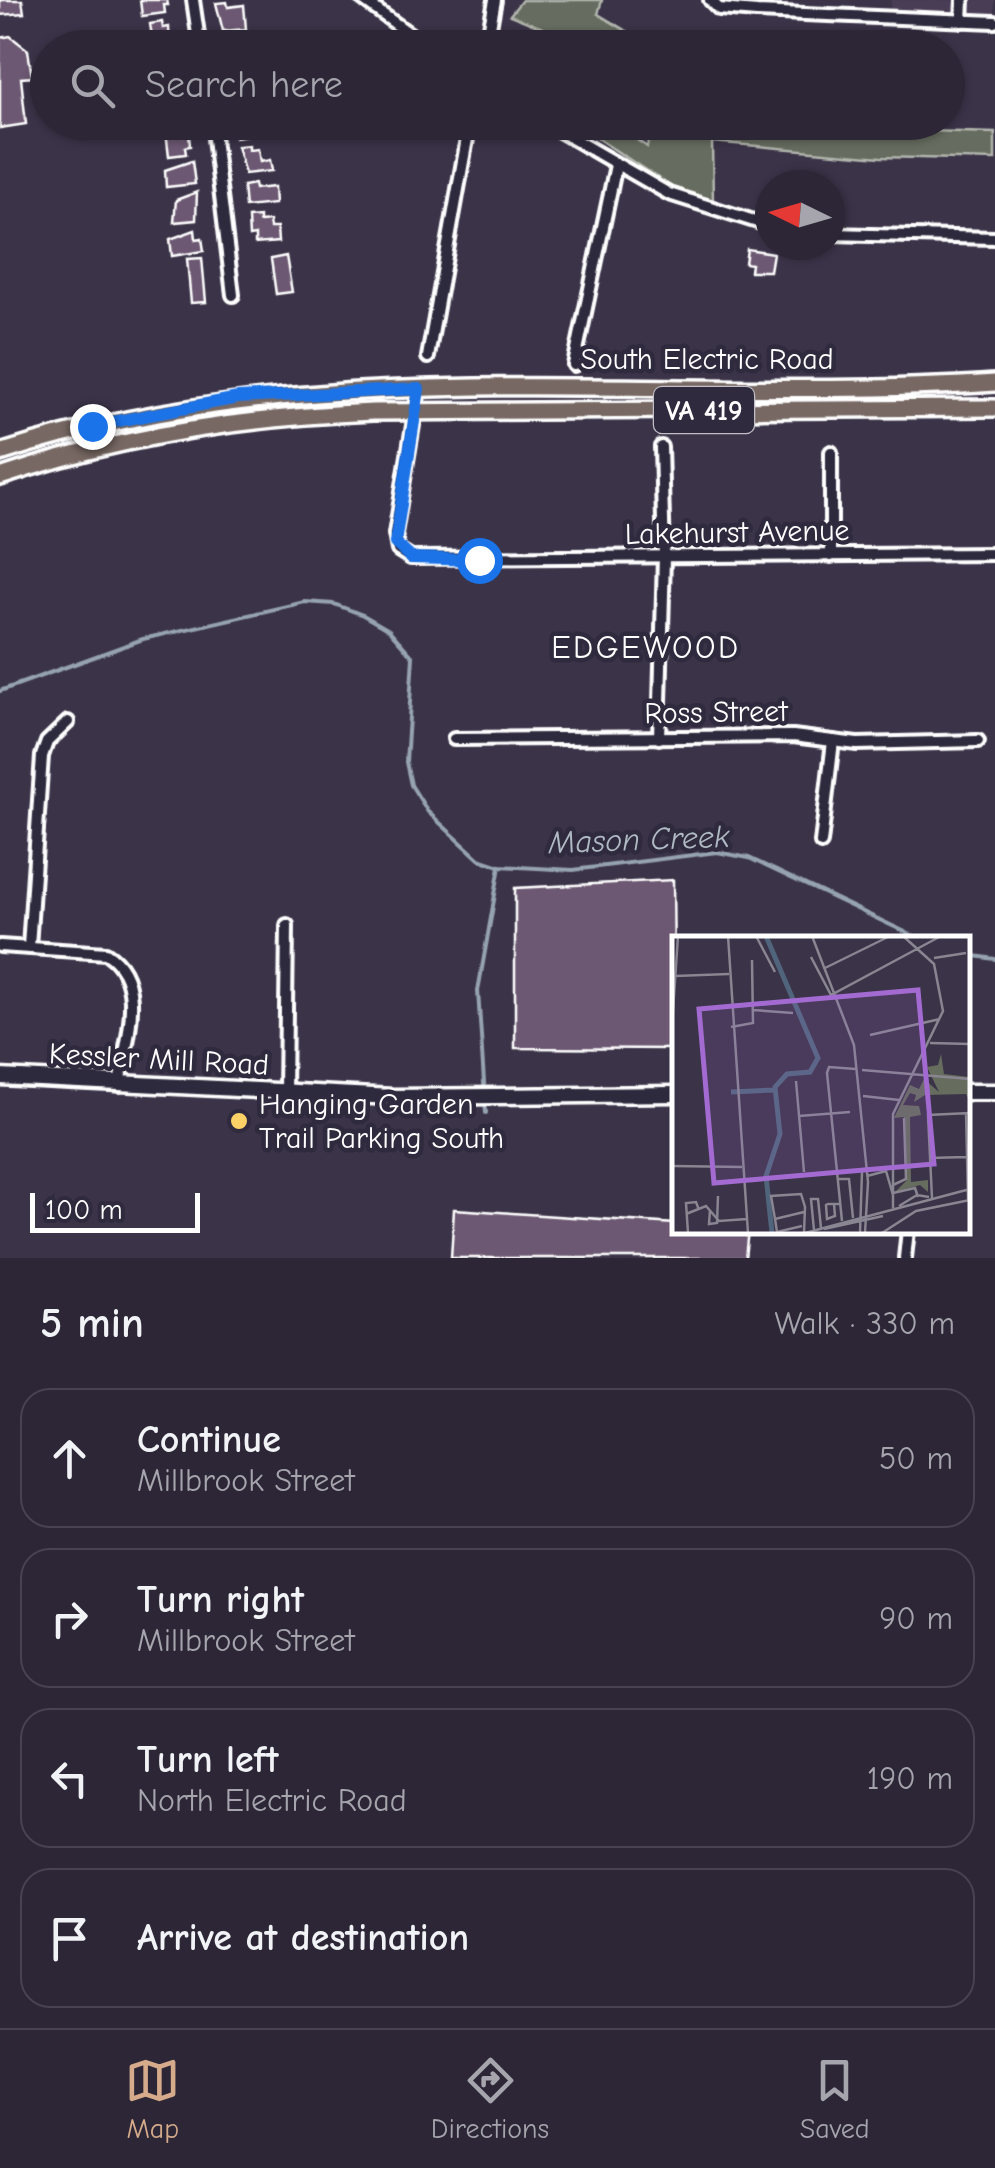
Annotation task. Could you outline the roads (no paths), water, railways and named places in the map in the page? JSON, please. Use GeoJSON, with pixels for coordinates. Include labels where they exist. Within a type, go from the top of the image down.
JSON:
{"type":"FeatureCollection","features":[{"type":"Feature","properties":{"kind":"main road","name":"South Electric Road"},"geometry":{"type":"LineString","coordinates":[[419,389],[995,384]]}},
{"type":"Feature","properties":{"kind":"main road","name":"VA 419"},"geometry":{"type":"LineString","coordinates":[[0,453],[106,422],[196,404],[279,394],[419,389]]}},
{"type":"Feature","properties":{"kind":"main road","name":"South Electric Road"},"geometry":{"type":"LineString","coordinates":[[413,412],[995,408]]}},
{"type":"Feature","properties":{"kind":"main road","name":"VA 419"},"geometry":{"type":"LineString","coordinates":[[0,478],[94,449],[218,424],[413,412]]}},
{"type":"Feature","properties":{"kind":"street"},"geometry":{"type":"LineString","coordinates":[[193,0],[197,30]]}},
{"type":"Feature","properties":{"kind":"street"},"geometry":{"type":"LineString","coordinates":[[362,0],[404,30]]}},
{"type":"Feature","properties":{"kind":"street"},"geometry":{"type":"LineString","coordinates":[[489,30],[495,0]]}},
{"type":"Feature","properties":{"kind":"street"},"geometry":{"type":"LineString","coordinates":[[710,0],[719,9],[995,22]]}},
{"type":"Feature","properties":{"kind":"street"},"geometry":{"type":"LineString","coordinates":[[962,20],[963,0]]}},
{"type":"Feature","properties":{"kind":"street"},"geometry":{"type":"LineString","coordinates":[[214,140],[233,295]]}},
{"type":"Feature","properties":{"kind":"street"},"geometry":{"type":"LineString","coordinates":[[428,358],[467,140]]}},
{"type":"Feature","properties":{"kind":"street"},"geometry":{"type":"LineString","coordinates":[[575,140],[693,205],[755,222]]}},
{"type":"Feature","properties":{"kind":"street"},"geometry":{"type":"LineString","coordinates":[[574,364],[616,164]]}},
{"type":"Feature","properties":{"kind":"street"},"geometry":{"type":"LineString","coordinates":[[845,234],[995,238]]}},
{"type":"Feature","properties":{"kind":"street"},"geometry":{"type":"LineString","coordinates":[[413,412],[419,389]]}},
{"type":"Feature","properties":{"kind":"street","name":"Lakehurst Avenue"},"geometry":{"type":"LineString","coordinates":[[413,412],[395,543],[411,558],[995,554]]}},
{"type":"Feature","properties":{"kind":"street"},"geometry":{"type":"LineString","coordinates":[[659,738],[664,557],[661,447]]}},
{"type":"Feature","properties":{"kind":"street"},"geometry":{"type":"LineString","coordinates":[[831,452],[831,556]]}},
{"type":"Feature","properties":{"kind":"street"},"geometry":{"type":"LineString","coordinates":[[30,947],[42,756],[47,742],[68,722]]}},
{"type":"Feature","properties":{"kind":"street","name":"Ross Street"},"geometry":{"type":"LineString","coordinates":[[454,739],[793,736],[833,741],[978,741]]}},
{"type":"Feature","properties":{"kind":"street"},"geometry":{"type":"LineString","coordinates":[[821,844],[833,741]]}},
{"type":"Feature","properties":{"kind":"street"},"geometry":{"type":"LineString","coordinates":[[285,1094],[287,925]]}},
{"type":"Feature","properties":{"kind":"street"},"geometry":{"type":"LineString","coordinates":[[0,946],[106,953],[126,973],[132,994],[120,1085]]}},
{"type":"Feature","properties":{"kind":"street","name":"Kessler Mill Road"},"geometry":{"type":"LineString","coordinates":[[0,1078],[285,1094],[672,1094]]}},
{"type":"Feature","properties":{"kind":"street"},"geometry":{"type":"LineString","coordinates":[[904,1258],[908,1233]]}},
{"type":"Feature","properties":{"kind":"waterway","name":"Mason Creek"},"geometry":{"type":"LineString","coordinates":[[0,691],[143,639],[305,602],[334,604],[389,630],[413,657],[406,762],[411,785],[428,812],[479,859],[500,866],[573,870],[717,852],[749,858],[914,936]]}},
{"type":"Feature","properties":{"kind":"waterway"},"geometry":{"type":"LineString","coordinates":[[486,1113],[478,991],[500,866]]}},
{"type":"Feature","properties":{"kind":"waterway","name":"Mason Creek"},"geometry":{"type":"LineString","coordinates":[[970,955],[995,959]]}},
{"type":"Feature","properties":{"kind":"place","name":"Hanging Garden Trail Parking South"},"geometry":{"type":"Point","coordinates":[239,1121]}},
{"type":"Feature","properties":{"kind":"district","name":"EDGEWOOD"},"geometry":{"type":"Point","coordinates":[646,647]}}]}
